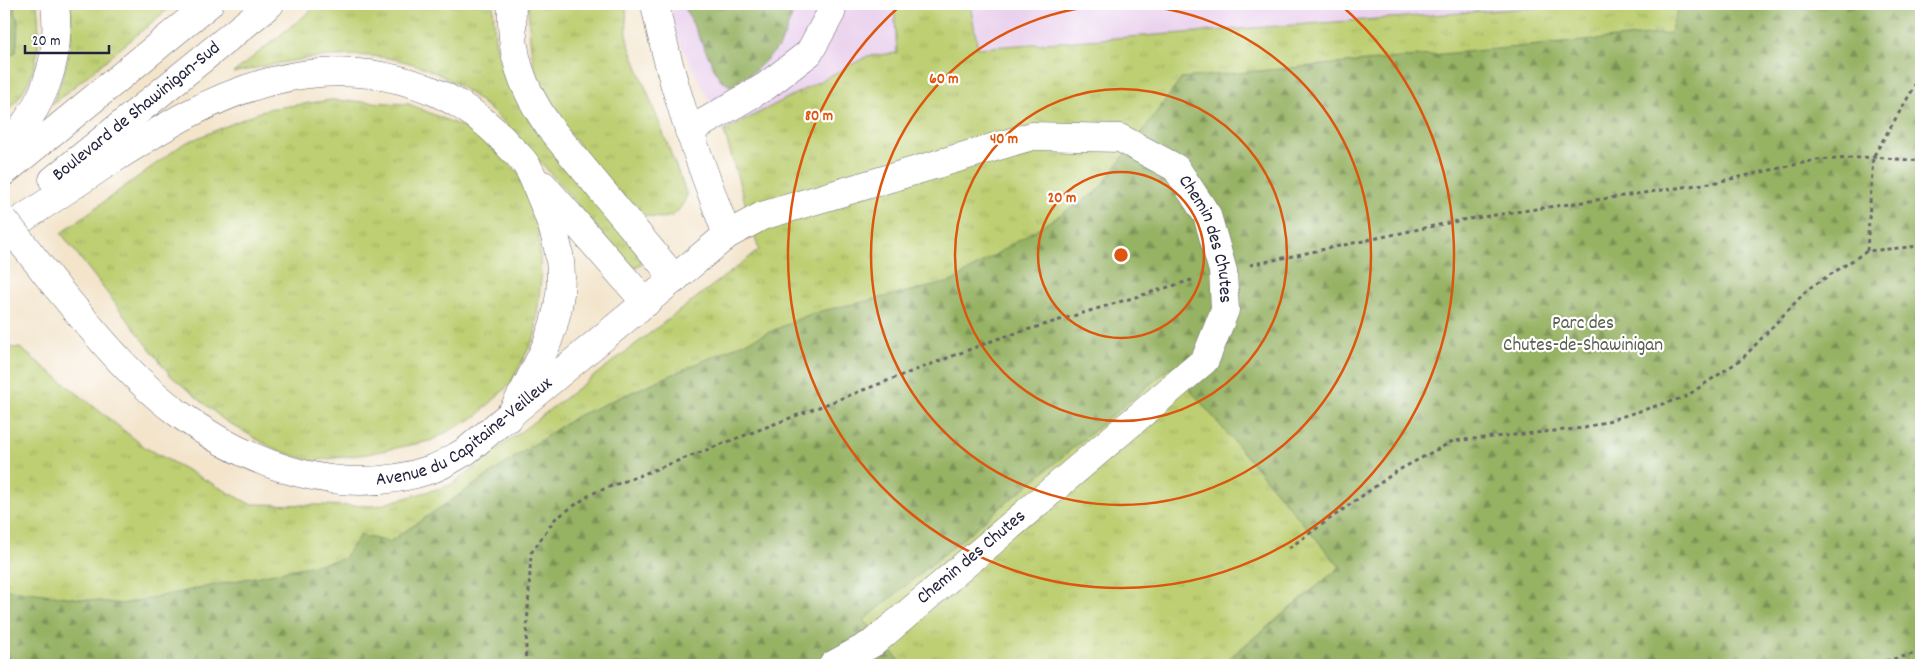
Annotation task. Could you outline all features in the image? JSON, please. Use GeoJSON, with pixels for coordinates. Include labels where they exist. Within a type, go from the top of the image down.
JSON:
{"type":"FeatureCollection","features":[{"type":"Feature","properties":{"kind":"main road"},"geometry":{"type":"LineString","coordinates":[[4,150],[25,127],[43,94],[54,59],[57,23],[55,4]]}},
{"type":"Feature","properties":{"kind":"main road","name":"Boulevard de Shawinigan-Sud"},"geometry":{"type":"LineString","coordinates":[[4,172],[209,4]]}},
{"type":"Feature","properties":{"kind":"main road","name":"Boulevard de Shawinigan-Sud"},"geometry":{"type":"LineString","coordinates":[[4,221],[270,4]]}},
{"type":"Feature","properties":{"kind":"main road"},"geometry":{"type":"LineString","coordinates":[[512,4],[512,39],[520,71],[532,102],[550,128],[675,279]]}},
{"type":"Feature","properties":{"kind":"main road"},"geometry":{"type":"LineString","coordinates":[[655,4],[662,44],[689,131],[728,235]]}},
{"type":"Feature","properties":{"kind":"main road"},"geometry":{"type":"LineString","coordinates":[[689,131],[766,86],[809,53],[831,13],[833,4]]}},
{"type":"Feature","properties":{"kind":"main road"},"geometry":{"type":"LineString","coordinates":[[4,231],[177,118],[220,98],[272,81],[319,73],[366,72],[406,81],[441,94],[476,114],[528,166],[646,303]]}},
{"type":"Feature","properties":{"kind":"main road","name":"Chemin des Chutes"},"geometry":{"type":"LineString","coordinates":[[728,235],[762,216],[1032,136],[1120,138],[1176,168],[1207,215],[1223,270],[1225,310],[1205,360],[873,643],[833,665]]}},
{"type":"Feature","properties":{"kind":"main road"},"geometry":{"type":"LineString","coordinates":[[509,418],[543,357],[553,331],[561,279],[560,252],[553,228],[528,166]]}},
{"type":"Feature","properties":{"kind":"main road","name":"Avenue du Capitaine-Veilleux"},"geometry":{"type":"LineString","coordinates":[[4,221],[55,285],[135,376],[179,414],[246,454],[308,477],[337,481],[399,477],[433,469],[466,451],[509,418],[728,235]]}},
{"type":"Feature","properties":{"kind":"path"},"geometry":{"type":"LineString","coordinates":[[1868,251],[1873,157],[1913,89],[1921,70]]}},
{"type":"Feature","properties":{"kind":"path"},"geometry":{"type":"LineString","coordinates":[[525,665],[531,553],[555,519],[591,494],[997,339],[1223,270],[1462,220],[1717,182],[1816,160],[1873,157],[1921,161]]}},
{"type":"Feature","properties":{"kind":"path"},"geometry":{"type":"LineString","coordinates":[[1289,548],[1397,471],[1453,441],[1585,428],[1685,398],[1742,359],[1808,289],[1868,251],[1921,246]]}},
{"type":"Feature","properties":{"kind":"path"},"geometry":{"type":"LineString","coordinates":[[1870,665],[1921,652]]}},
{"type":"Feature","properties":{"kind":"path"},"geometry":{"type":"LineString","coordinates":[[182,665],[194,665]]}},
{"type":"Feature","properties":{"kind":"shaded area"},"geometry":{"type":"Polygon","coordinates":[[[671,4],[894,4],[897,54],[868,56],[724,131],[675,33],[671,4]]]}},
{"type":"Feature","properties":{"kind":"shaded area"},"geometry":{"type":"Polygon","coordinates":[[[970,4],[1583,4],[978,48],[970,4]]]}},
{"type":"Feature","properties":{"kind":"green space"},"geometry":{"type":"Polygon","coordinates":[[[4,4],[13,4],[18,23],[16,52],[4,59],[4,4]]]}},
{"type":"Feature","properties":{"kind":"green space"},"geometry":{"type":"Polygon","coordinates":[[[13,4],[37,4],[39,37],[35,64],[30,77],[24,90],[4,116],[4,59],[16,52],[18,23],[13,4]]]}},
{"type":"Feature","properties":{"kind":"green space"},"geometry":{"type":"Polygon","coordinates":[[[70,4],[174,4],[52,105],[68,56],[71,32],[70,4]]]}},
{"type":"Feature","properties":{"kind":"green space"},"geometry":{"type":"Polygon","coordinates":[[[319,4],[493,4],[495,41],[506,79],[533,124],[641,255],[641,264],[634,268],[623,258],[532,152],[493,112],[450,80],[425,68],[399,60],[352,55],[318,57],[233,73],[319,4]]]}},
{"type":"Feature","properties":{"kind":"green space"},"geometry":{"type":"Polygon","coordinates":[[[528,4],[626,4],[627,40],[687,195],[683,204],[674,214],[662,218],[639,214],[557,117],[536,74],[530,44],[528,4]]]}},
{"type":"Feature","properties":{"kind":"green space"},"geometry":{"type":"Polygon","coordinates":[[[683,4],[796,4],[796,6],[780,46],[755,71],[731,86],[720,80],[683,4]]]}},
{"type":"Feature","properties":{"kind":"green space","name":"Parc des Chutes-de-Shawinigan"},"geometry":{"type":"Polygon","coordinates":[[[894,4],[970,4],[978,48],[1583,4],[1767,4],[1921,665],[4,665],[4,347],[20,348],[146,448],[250,504],[377,506],[451,485],[759,250],[724,131],[868,56],[897,53],[894,4]]]}},
{"type":"Feature","properties":{"kind":"green space","name":"Parc des Chutes-de-Shawinigan"},"geometry":{"type":"Polygon","coordinates":[[[1679,4],[1921,4],[1921,665],[1221,665],[1340,567],[1171,367],[864,620],[904,665],[4,665],[4,589],[122,604],[343,559],[360,535],[389,542],[575,417],[813,313],[951,282],[1097,192],[1182,78],[1670,33],[1679,4]]]}},
{"type":"Feature","properties":{"kind":"green space"},"geometry":{"type":"Polygon","coordinates":[[[331,100],[409,104],[472,131],[518,172],[538,226],[541,278],[535,336],[511,383],[477,416],[430,441],[367,454],[311,461],[274,449],[224,420],[171,376],[61,233],[183,144],[267,109],[331,100]]]}}]}
